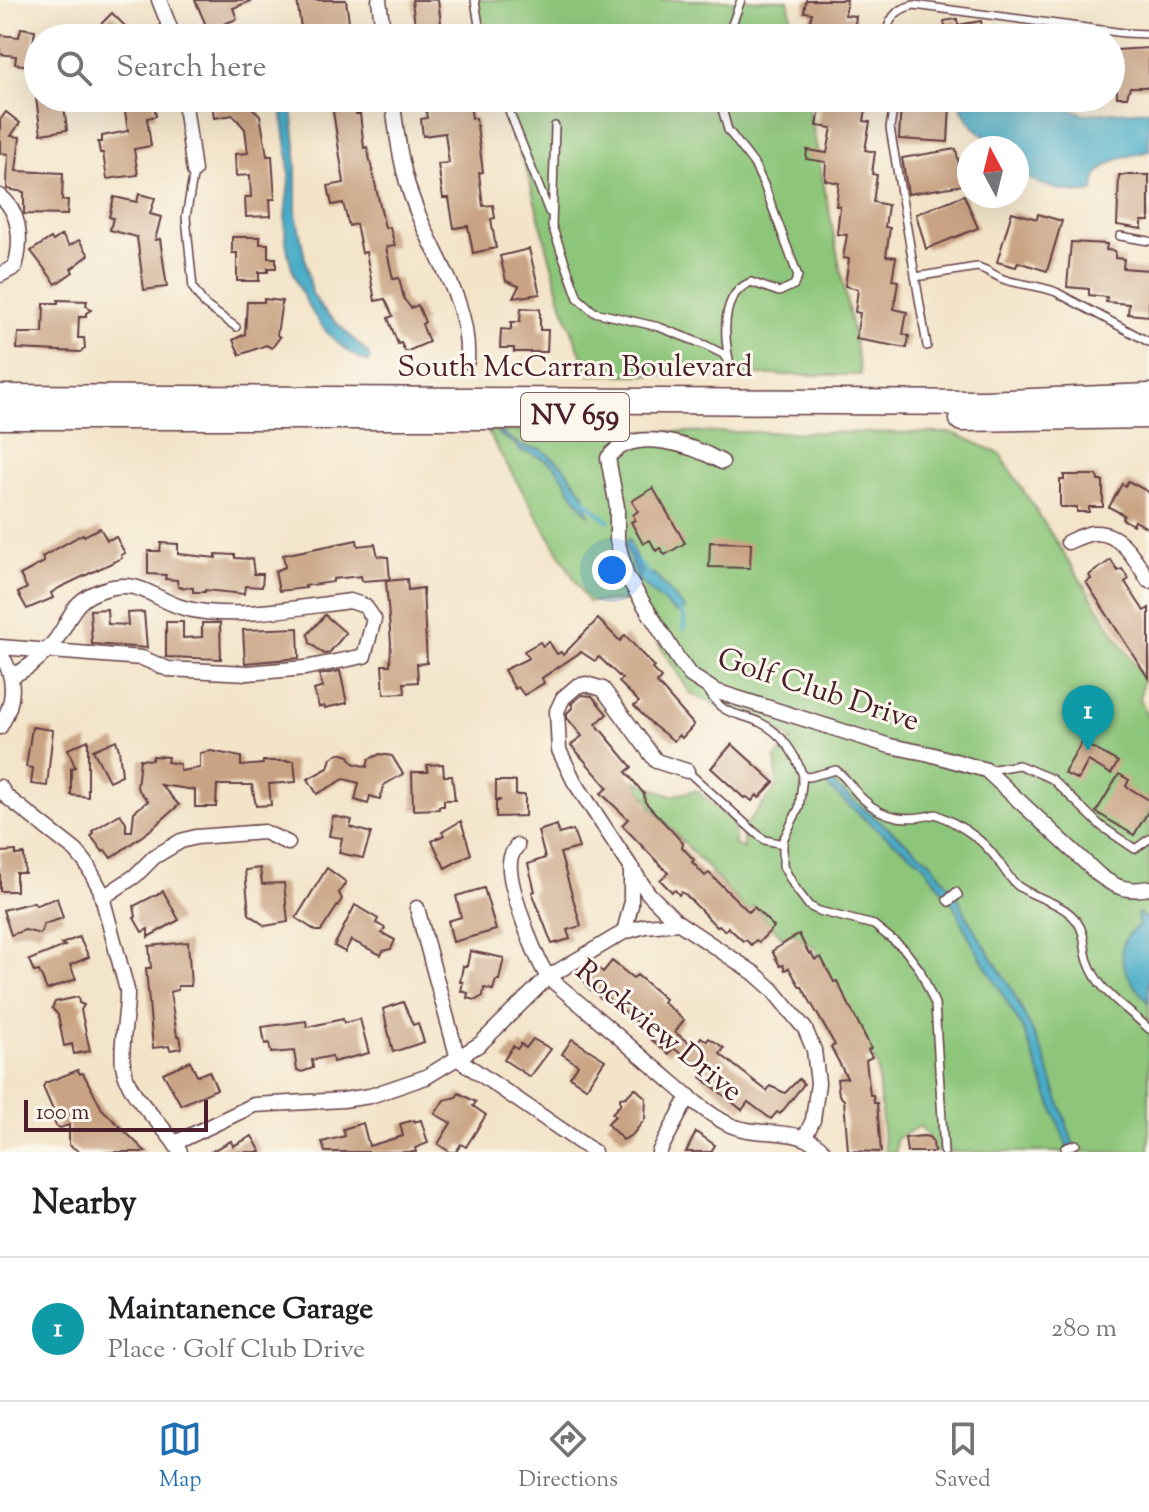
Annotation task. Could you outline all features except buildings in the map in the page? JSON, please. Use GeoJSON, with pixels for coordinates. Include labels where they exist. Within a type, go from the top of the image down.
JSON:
{"type":"FeatureCollection","features":[{"type":"Feature","properties":{"kind":"main road","name":"South McCarran Boulevard"},"geometry":{"type":"LineString","coordinates":[[0,397],[984,403],[1149,396]]}},
{"type":"Feature","properties":{"kind":"main road","name":"South McCarran Boulevard"},"geometry":{"type":"LineString","coordinates":[[0,417],[984,419],[1149,416]]}},
{"type":"Feature","properties":{"kind":"street"},"geometry":{"type":"LineString","coordinates":[[159,0],[168,24]]}},
{"type":"Feature","properties":{"kind":"street"},"geometry":{"type":"LineString","coordinates":[[379,0],[382,24]]}},
{"type":"Feature","properties":{"kind":"street"},"geometry":{"type":"LineString","coordinates":[[186,112],[194,171]]}},
{"type":"Feature","properties":{"kind":"street"},"geometry":{"type":"LineString","coordinates":[[394,112],[406,183],[460,301],[466,322],[467,361]]}},
{"type":"Feature","properties":{"kind":"street"},"geometry":{"type":"LineString","coordinates":[[0,196],[10,204],[19,233],[15,267],[0,275]]}},
{"type":"Feature","properties":{"kind":"street","name":"Golf Club Drive"},"geometry":{"type":"LineString","coordinates":[[722,462],[703,451],[678,443],[637,440],[615,449],[608,458],[617,507],[617,540],[627,577],[690,675],[715,691],[878,742],[986,770],[1099,875],[1117,888],[1149,888]]}},
{"type":"Feature","properties":{"kind":"street"},"geometry":{"type":"LineString","coordinates":[[1068,542],[1094,533],[1124,543],[1149,581]]}},
{"type":"Feature","properties":{"kind":"street"},"geometry":{"type":"LineString","coordinates":[[0,727],[12,700],[11,676],[0,650],[45,651],[142,658],[168,669],[248,673],[288,671],[364,656],[374,619],[365,606],[350,601],[254,612],[196,610],[172,604],[149,590],[118,586],[94,593],[83,600],[67,616],[62,629],[45,651],[30,666],[11,676]]}},
{"type":"Feature","properties":{"kind":"street"},"geometry":{"type":"LineString","coordinates":[[687,771],[656,761],[603,689],[586,684],[569,691],[563,698],[557,711],[559,750],[574,781],[648,893],[679,923],[754,973],[772,989],[805,1029],[814,1050],[818,1083],[813,1120],[805,1137],[824,1152]]}},
{"type":"Feature","properties":{"kind":"street"},"geometry":{"type":"LineString","coordinates":[[0,787],[7,797],[76,851],[95,877],[127,990],[123,1053],[126,1078],[132,1091],[178,1148],[254,1105],[370,1096],[426,1077],[458,1059],[500,1026],[548,977],[624,932],[645,926],[679,923]]}},
{"type":"Feature","properties":{"kind":"street"},"geometry":{"type":"LineString","coordinates":[[102,898],[135,876],[154,857],[181,841],[264,832],[288,843]]}},
{"type":"Feature","properties":{"kind":"street"},"geometry":{"type":"LineString","coordinates":[[517,846],[511,854],[511,881],[540,964],[548,977]]}},
{"type":"Feature","properties":{"kind":"street"},"geometry":{"type":"LineString","coordinates":[[624,932],[631,905],[631,868]]}},
{"type":"Feature","properties":{"kind":"street"},"geometry":{"type":"LineString","coordinates":[[417,908],[458,1059],[594,1152]]}},
{"type":"Feature","properties":{"kind":"street","name":"Rockview Drive"},"geometry":{"type":"LineString","coordinates":[[548,977],[689,1096],[727,1123],[743,1130],[805,1137]]}},
{"type":"Feature","properties":{"kind":"street"},"geometry":{"type":"LineString","coordinates":[[659,1152],[689,1096]]}},
{"type":"Feature","properties":{"kind":"lane"},"geometry":{"type":"LineString","coordinates":[[475,0],[479,24]]}},
{"type":"Feature","properties":{"kind":"lane"},"geometry":{"type":"LineString","coordinates":[[732,24],[741,0]]}},
{"type":"Feature","properties":{"kind":"lane"},"geometry":{"type":"LineString","coordinates":[[890,24],[897,12],[914,5],[1056,24]]}},
{"type":"Feature","properties":{"kind":"lane"},"geometry":{"type":"LineString","coordinates":[[1125,33],[1149,34]]}},
{"type":"Feature","properties":{"kind":"lane"},"geometry":{"type":"LineString","coordinates":[[510,112],[547,204],[573,286],[586,307],[605,316],[676,333],[723,354],[731,366],[725,336],[733,297],[751,282],[779,292],[794,285],[798,276],[764,185],[754,164],[728,130],[723,112]]}},
{"type":"Feature","properties":{"kind":"lane"},"geometry":{"type":"LineString","coordinates":[[893,112],[890,128],[927,346]]}},
{"type":"Feature","properties":{"kind":"lane"},"geometry":{"type":"LineString","coordinates":[[552,226],[555,126]]}},
{"type":"Feature","properties":{"kind":"lane"},"geometry":{"type":"LineString","coordinates":[[194,171],[186,217],[193,288],[205,305],[236,327]]}},
{"type":"Feature","properties":{"kind":"lane"},"geometry":{"type":"LineString","coordinates":[[1120,236],[1149,241]]}},
{"type":"Feature","properties":{"kind":"lane"},"geometry":{"type":"LineString","coordinates":[[915,277],[977,267],[985,269],[1003,279],[1056,292],[1149,342]]}},
{"type":"Feature","properties":{"kind":"lane"},"geometry":{"type":"LineString","coordinates":[[705,686],[725,711],[763,723],[791,749],[804,784],[799,808],[783,844],[783,866],[794,886],[809,906],[819,911],[874,925],[913,960],[929,987],[935,1004],[939,1039],[944,1152]]}},
{"type":"Feature","properties":{"kind":"lane"},"geometry":{"type":"LineString","coordinates":[[986,770],[1019,765],[1035,771],[1052,779],[1120,840],[1135,849],[1149,839]]}},
{"type":"Feature","properties":{"kind":"lane"},"geometry":{"type":"LineString","coordinates":[[687,771],[757,834],[765,840],[783,844]]}},
{"type":"Feature","properties":{"kind":"lane"},"geometry":{"type":"LineString","coordinates":[[803,776],[840,772],[862,798],[886,814],[908,820],[936,814],[974,835],[1018,885],[1061,907],[1076,920],[1086,941],[1087,958],[1100,984],[1116,1003],[1149,1029]]}},
{"type":"Feature","properties":{"kind":"lane"},"geometry":{"type":"LineString","coordinates":[[1065,1148],[1076,1144]]}},
{"type":"Feature","properties":{"kind":"green space"},"geometry":{"type":"Polygon","coordinates":[[[472,0],[788,0],[792,24],[475,24],[472,0]]]}},
{"type":"Feature","properties":{"kind":"green space"},"geometry":{"type":"Polygon","coordinates":[[[504,112],[810,112],[861,375],[589,375],[563,307],[527,172],[504,112]]]}},
{"type":"Feature","properties":{"kind":"green space"},"geometry":{"type":"Polygon","coordinates":[[[487,431],[954,433],[1000,454],[1143,678],[1140,698],[1149,721],[1149,1152],[933,1152],[931,1141],[920,1126],[896,1139],[896,1152],[885,1152],[877,1066],[825,975],[815,948],[793,933],[783,938],[754,906],[747,911],[652,808],[636,781],[671,796],[696,790],[734,824],[735,845],[744,849],[742,829],[777,787],[776,757],[792,740],[769,725],[691,694],[631,601],[588,602],[487,431]]]}},
{"type":"Feature","properties":{"kind":"water"},"geometry":{"type":"Polygon","coordinates":[[[1149,110],[1149,151],[1109,164],[1098,175],[1093,192],[1054,188],[1029,178],[1029,136],[984,136],[964,112],[1085,114],[1149,110]]]}},
{"type":"Feature","properties":{"kind":"water"},"geometry":{"type":"Polygon","coordinates":[[[281,112],[292,112],[296,214],[312,293],[321,308],[367,352],[368,362],[334,339],[307,304],[298,284],[286,241],[289,184],[281,112]]]}},
{"type":"Feature","properties":{"kind":"water"},"geometry":{"type":"Polygon","coordinates":[[[498,430],[523,447],[541,449],[562,465],[584,494],[589,515],[556,468],[536,455],[520,451],[498,434],[498,430]]]}},
{"type":"Feature","properties":{"kind":"water"},"geometry":{"type":"Polygon","coordinates":[[[629,539],[641,572],[654,574],[685,609],[676,613],[640,582],[625,544],[629,539]]]}},
{"type":"Feature","properties":{"kind":"water"},"geometry":{"type":"Polygon","coordinates":[[[830,775],[834,785],[931,862],[959,899],[1010,986],[1043,1053],[1076,1152],[1069,1152],[1024,1031],[953,904],[921,862],[875,828],[821,781],[830,775]]]}},
{"type":"Feature","properties":{"kind":"water"},"geometry":{"type":"Polygon","coordinates":[[[1140,913],[1143,918],[1149,917],[1149,1003],[1127,974],[1122,954],[1129,934],[1139,925],[1137,914],[1140,913]]]}},
{"type":"Feature","properties":{"kind":"waterway"},"geometry":{"type":"LineString","coordinates":[[583,499],[608,521]]}},
{"type":"Feature","properties":{"kind":"waterway"},"geometry":{"type":"LineString","coordinates":[[637,561],[650,575]]}},
{"type":"Feature","properties":{"kind":"waterway"},"geometry":{"type":"LineString","coordinates":[[679,609],[684,618],[684,629]]}},
{"type":"Feature","properties":{"kind":"place","name":"Maintanence Garage"},"geometry":{"type":"Point","coordinates":[1088,751]}}]}
